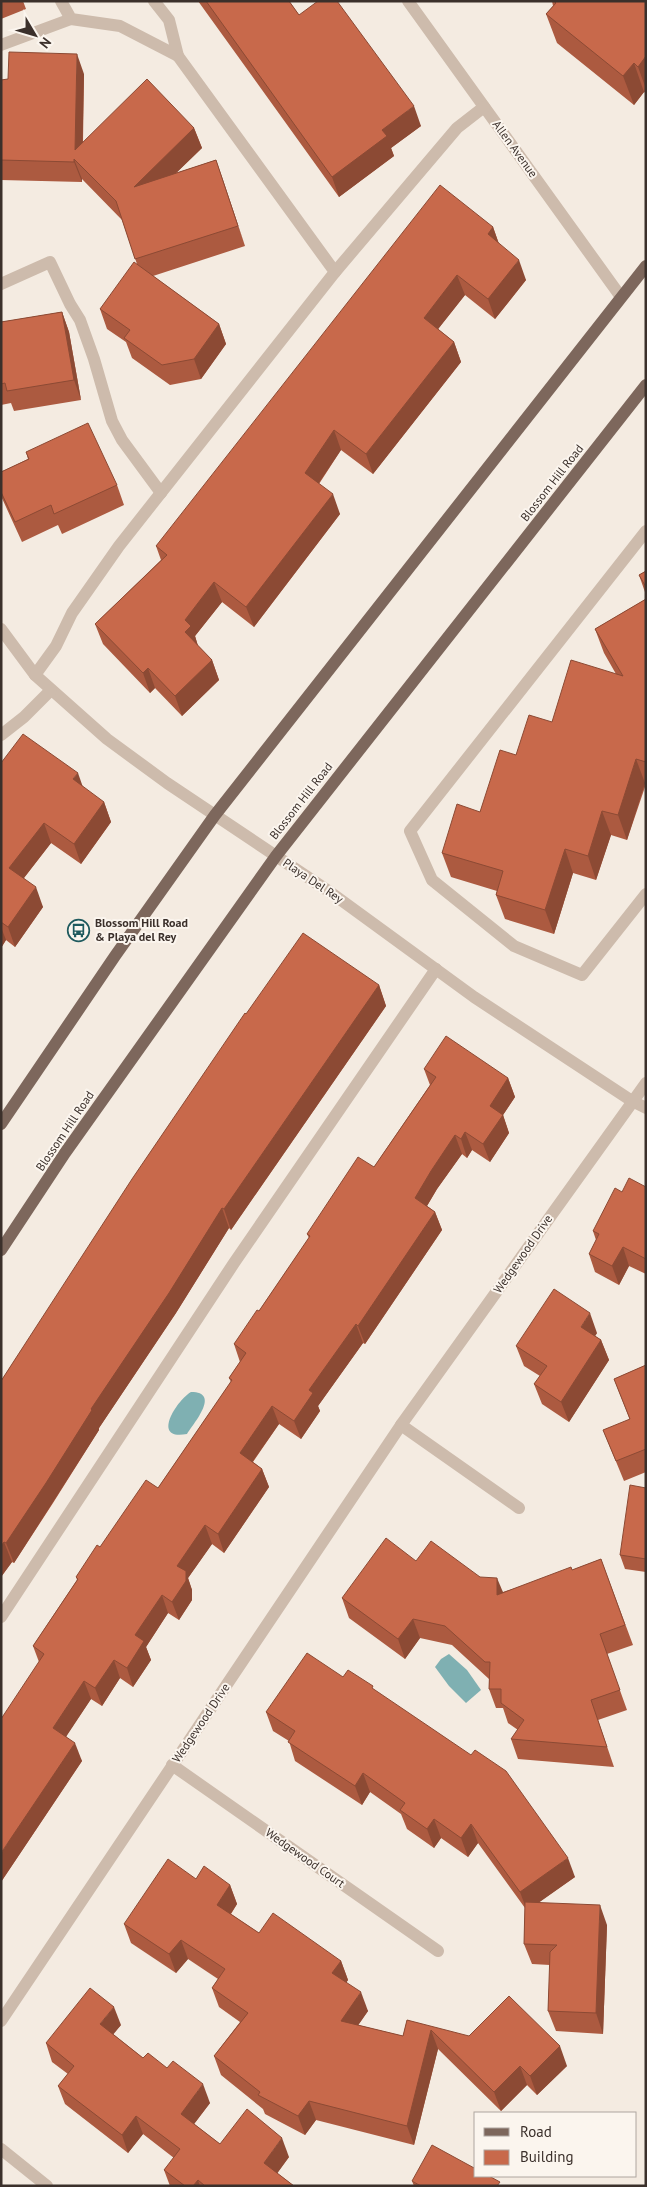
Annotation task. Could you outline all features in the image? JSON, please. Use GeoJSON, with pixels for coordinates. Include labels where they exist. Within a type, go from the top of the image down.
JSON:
{"type":"FeatureCollection","features":[{"type":"Feature","properties":{"kind":"main road"},"geometry":{"type":"LineString","coordinates":[[1,1124],[115,956],[215,815],[646,266]]}},
{"type":"Feature","properties":{"kind":"main road","name":"Blossom Hill Road"},"geometry":{"type":"LineString","coordinates":[[1,1250],[65,1153],[276,856],[646,385]]}},
{"type":"Feature","properties":{"kind":"street"},"geometry":{"type":"LineString","coordinates":[[61,1],[71,19]]}},
{"type":"Feature","properties":{"kind":"street"},"geometry":{"type":"LineString","coordinates":[[154,1],[169,20],[178,56],[335,272]]}},
{"type":"Feature","properties":{"kind":"street","name":"Allen Avenue"},"geometry":{"type":"LineString","coordinates":[[408,1],[622,297]]}},
{"type":"Feature","properties":{"kind":"street"},"geometry":{"type":"LineString","coordinates":[[1,45],[71,19],[120,26],[178,56]]}},
{"type":"Feature","properties":{"kind":"street"},"geometry":{"type":"LineString","coordinates":[[35,675],[56,646],[72,613],[119,546],[335,272],[457,128],[484,107]]}},
{"type":"Feature","properties":{"kind":"street"},"geometry":{"type":"LineString","coordinates":[[1,284],[50,262],[70,304],[80,320],[94,359],[112,421],[122,440],[161,493]]}},
{"type":"Feature","properties":{"kind":"street"},"geometry":{"type":"LineString","coordinates":[[646,531],[410,831],[432,880],[514,946],[582,975],[646,894]]}},
{"type":"Feature","properties":{"kind":"street","name":"Playa Del Rey"},"geometry":{"type":"LineString","coordinates":[[1,629],[35,675],[107,739],[215,815],[330,892],[474,998],[632,1101],[646,1108]]}},
{"type":"Feature","properties":{"kind":"street"},"geometry":{"type":"LineString","coordinates":[[1,735],[24,718],[51,690]]}},
{"type":"Feature","properties":{"kind":"street"},"geometry":{"type":"LineString","coordinates":[[1,1617],[234,1263],[436,969]]}},
{"type":"Feature","properties":{"kind":"street","name":"Wedgewood Drive"},"geometry":{"type":"LineString","coordinates":[[1,2021],[401,1425],[646,1083]]}},
{"type":"Feature","properties":{"kind":"street"},"geometry":{"type":"LineString","coordinates":[[401,1425],[519,1508]]}},
{"type":"Feature","properties":{"kind":"street","name":"Wedgewood Court"},"geometry":{"type":"LineString","coordinates":[[172,1765],[438,1952]]}},
{"type":"Feature","properties":{"kind":"street"},"geometry":{"type":"LineString","coordinates":[[1,2149],[47,2186]]}},
{"type":"Feature","properties":{"kind":"water"},"geometry":{"type":"Polygon","coordinates":[[[191,1392],[200,1393],[204,1397],[203,1409],[187,1434],[176,1435],[170,1432],[168,1426],[170,1419],[179,1403],[191,1392]]]}},
{"type":"Feature","properties":{"kind":"water"},"geometry":{"type":"Polygon","coordinates":[[[449,1654],[467,1670],[481,1690],[466,1703],[449,1686],[435,1667],[441,1659],[449,1654]]]}},
{"type":"Feature","properties":{"kind":"building"},"geometry":{"type":"Polygon","coordinates":[[[206,1],[289,1],[299,15],[318,1],[337,1],[414,106],[382,130],[387,136],[332,177],[206,1]]]}},
{"type":"Feature","properties":{"kind":"building"},"geometry":{"type":"Polygon","coordinates":[[[554,1],[646,1],[646,56],[638,67],[634,63],[623,76],[546,14],[556,3],[554,1]]]}},
{"type":"Feature","properties":{"kind":"building"},"geometry":{"type":"Polygon","coordinates":[[[9,52],[77,54],[75,150],[147,79],[194,128],[134,187],[216,160],[238,226],[135,259],[116,201],[74,159],[74,162],[1,160],[1,80],[8,79],[9,52]]]}},
{"type":"Feature","properties":{"kind":"building"},"geometry":{"type":"Polygon","coordinates":[[[440,185],[493,227],[488,234],[519,260],[488,299],[457,275],[424,318],[454,342],[366,454],[334,430],[305,473],[333,494],[246,607],[214,582],[185,620],[191,626],[185,632],[212,660],[175,696],[148,668],[143,673],[95,624],[167,555],[156,546],[440,185]]]}},
{"type":"Feature","properties":{"kind":"building"},"geometry":{"type":"Polygon","coordinates":[[[134,262],[219,324],[194,359],[162,365],[124,338],[130,330],[100,309],[134,262]]]}},
{"type":"Feature","properties":{"kind":"building"},"geometry":{"type":"Polygon","coordinates":[[[62,312],[74,380],[7,391],[5,383],[1,384],[1,322],[62,312]]]}},
{"type":"Feature","properties":{"kind":"building"},"geometry":{"type":"Polygon","coordinates":[[[88,423],[117,485],[54,514],[51,505],[15,522],[1,492],[1,472],[29,459],[26,452],[88,423]]]}},
{"type":"Feature","properties":{"kind":"building"},"geometry":{"type":"Polygon","coordinates":[[[646,571],[646,587],[639,575],[646,571]]]}},
{"type":"Feature","properties":{"kind":"building"},"geometry":{"type":"Polygon","coordinates":[[[646,599],[646,762],[636,759],[618,815],[602,811],[588,856],[565,849],[545,910],[496,895],[503,871],[442,853],[457,804],[480,812],[500,750],[516,755],[529,715],[552,722],[571,660],[623,676],[595,629],[646,599]]]}},
{"type":"Feature","properties":{"kind":"building"},"geometry":{"type":"Polygon","coordinates":[[[23,734],[78,773],[73,779],[104,802],[74,844],[44,823],[9,868],[36,887],[8,927],[1,922],[1,763],[23,734]]]}},
{"type":"Feature","properties":{"kind":"building"},"geometry":{"type":"Polygon","coordinates":[[[303,933],[379,985],[224,1209],[222,1208],[169,1293],[91,1409],[46,1483],[6,1543],[4,1542],[1,1546],[1,1381],[132,1179],[245,1013],[303,933]]]}},
{"type":"Feature","properties":{"kind":"building"},"geometry":{"type":"Polygon","coordinates":[[[446,1036],[508,1078],[490,1106],[503,1115],[483,1144],[465,1132],[461,1139],[455,1135],[415,1198],[435,1212],[358,1326],[356,1324],[309,1390],[313,1393],[294,1421],[272,1406],[240,1453],[262,1469],[218,1534],[205,1525],[177,1566],[186,1571],[186,1581],[172,1602],[162,1595],[135,1635],[144,1641],[127,1668],[114,1660],[95,1688],[84,1681],[53,1728],[75,1743],[1,1853],[1,1719],[44,1654],[33,1646],[78,1579],[76,1577],[97,1545],[100,1547],[146,1480],[158,1488],[232,1380],[229,1378],[246,1353],[234,1344],[310,1236],[307,1234],[358,1157],[374,1167],[436,1077],[424,1069],[446,1036]]]}},
{"type":"Feature","properties":{"kind":"building"},"geometry":{"type":"Polygon","coordinates":[[[629,1178],[646,1187],[646,1259],[623,1247],[612,1266],[589,1254],[599,1234],[593,1231],[615,1188],[622,1192],[629,1178]]]}},
{"type":"Feature","properties":{"kind":"building"},"geometry":{"type":"Polygon","coordinates":[[[554,1289],[590,1313],[581,1327],[601,1340],[561,1402],[534,1384],[547,1366],[516,1346],[554,1289]]]}},
{"type":"Feature","properties":{"kind":"building"},"geometry":{"type":"Polygon","coordinates":[[[646,1365],[646,1449],[616,1461],[603,1430],[630,1419],[614,1379],[646,1365]]]}},
{"type":"Feature","properties":{"kind":"building"},"geometry":{"type":"Polygon","coordinates":[[[630,1485],[646,1488],[646,1559],[620,1555],[630,1485]]]}},
{"type":"Feature","properties":{"kind":"building"},"geometry":{"type":"Polygon","coordinates":[[[386,1538],[416,1561],[431,1541],[480,1577],[497,1578],[497,1595],[571,1567],[572,1570],[601,1559],[625,1625],[600,1634],[620,1690],[591,1700],[607,1747],[511,1739],[524,1720],[501,1703],[501,1689],[489,1689],[490,1662],[485,1662],[445,1626],[413,1619],[398,1639],[342,1598],[386,1538]]]}},
{"type":"Feature","properties":{"kind":"building"},"geometry":{"type":"Polygon","coordinates":[[[307,1653],[343,1677],[348,1670],[471,1755],[475,1750],[506,1771],[568,1858],[520,1892],[471,1824],[461,1838],[434,1819],[427,1829],[400,1810],[405,1803],[363,1773],[355,1786],[288,1742],[295,1731],[266,1712],[307,1653]]]}},
{"type":"Feature","properties":{"kind":"building"},"geometry":{"type":"Polygon","coordinates":[[[168,1859],[196,1879],[204,1866],[230,1885],[217,1905],[259,1933],[273,1913],[341,1961],[332,1973],[361,1992],[341,2021],[403,2036],[407,2020],[469,2036],[509,1996],[560,2046],[530,2076],[520,2066],[494,2092],[431,2030],[407,2126],[309,2101],[298,2116],[258,2095],[260,2092],[214,2056],[248,2013],[212,1988],[225,1969],[181,1940],[169,1954],[124,1924],[168,1859]]]}},
{"type":"Feature","properties":{"kind":"building"},"geometry":{"type":"Polygon","coordinates":[[[525,1902],[600,1905],[596,2013],[548,2011],[550,1952],[557,1945],[524,1944],[525,1902]]]}},
{"type":"Feature","properties":{"kind":"building"},"geometry":{"type":"Polygon","coordinates":[[[90,1988],[114,2007],[100,2024],[143,2058],[148,2053],[167,2068],[173,2061],[203,2084],[181,2114],[220,2144],[247,2109],[282,2138],[264,2163],[294,2186],[205,2186],[198,2180],[193,2186],[185,2186],[164,2170],[180,2149],[136,2116],[122,2135],[58,2086],[74,2066],[46,2043],[90,1988]]]}},
{"type":"Feature","properties":{"kind":"building"},"geometry":{"type":"Polygon","coordinates":[[[432,2145],[474,2168],[474,2177],[491,2177],[500,2182],[497,2186],[421,2186],[412,2181],[432,2145]]]}},
{"type":"Feature","properties":{"kind":"place","name":"Blossom Hill Road & Playa del Rey"},"geometry":{"type":"Point","coordinates":[79,930]}}]}
